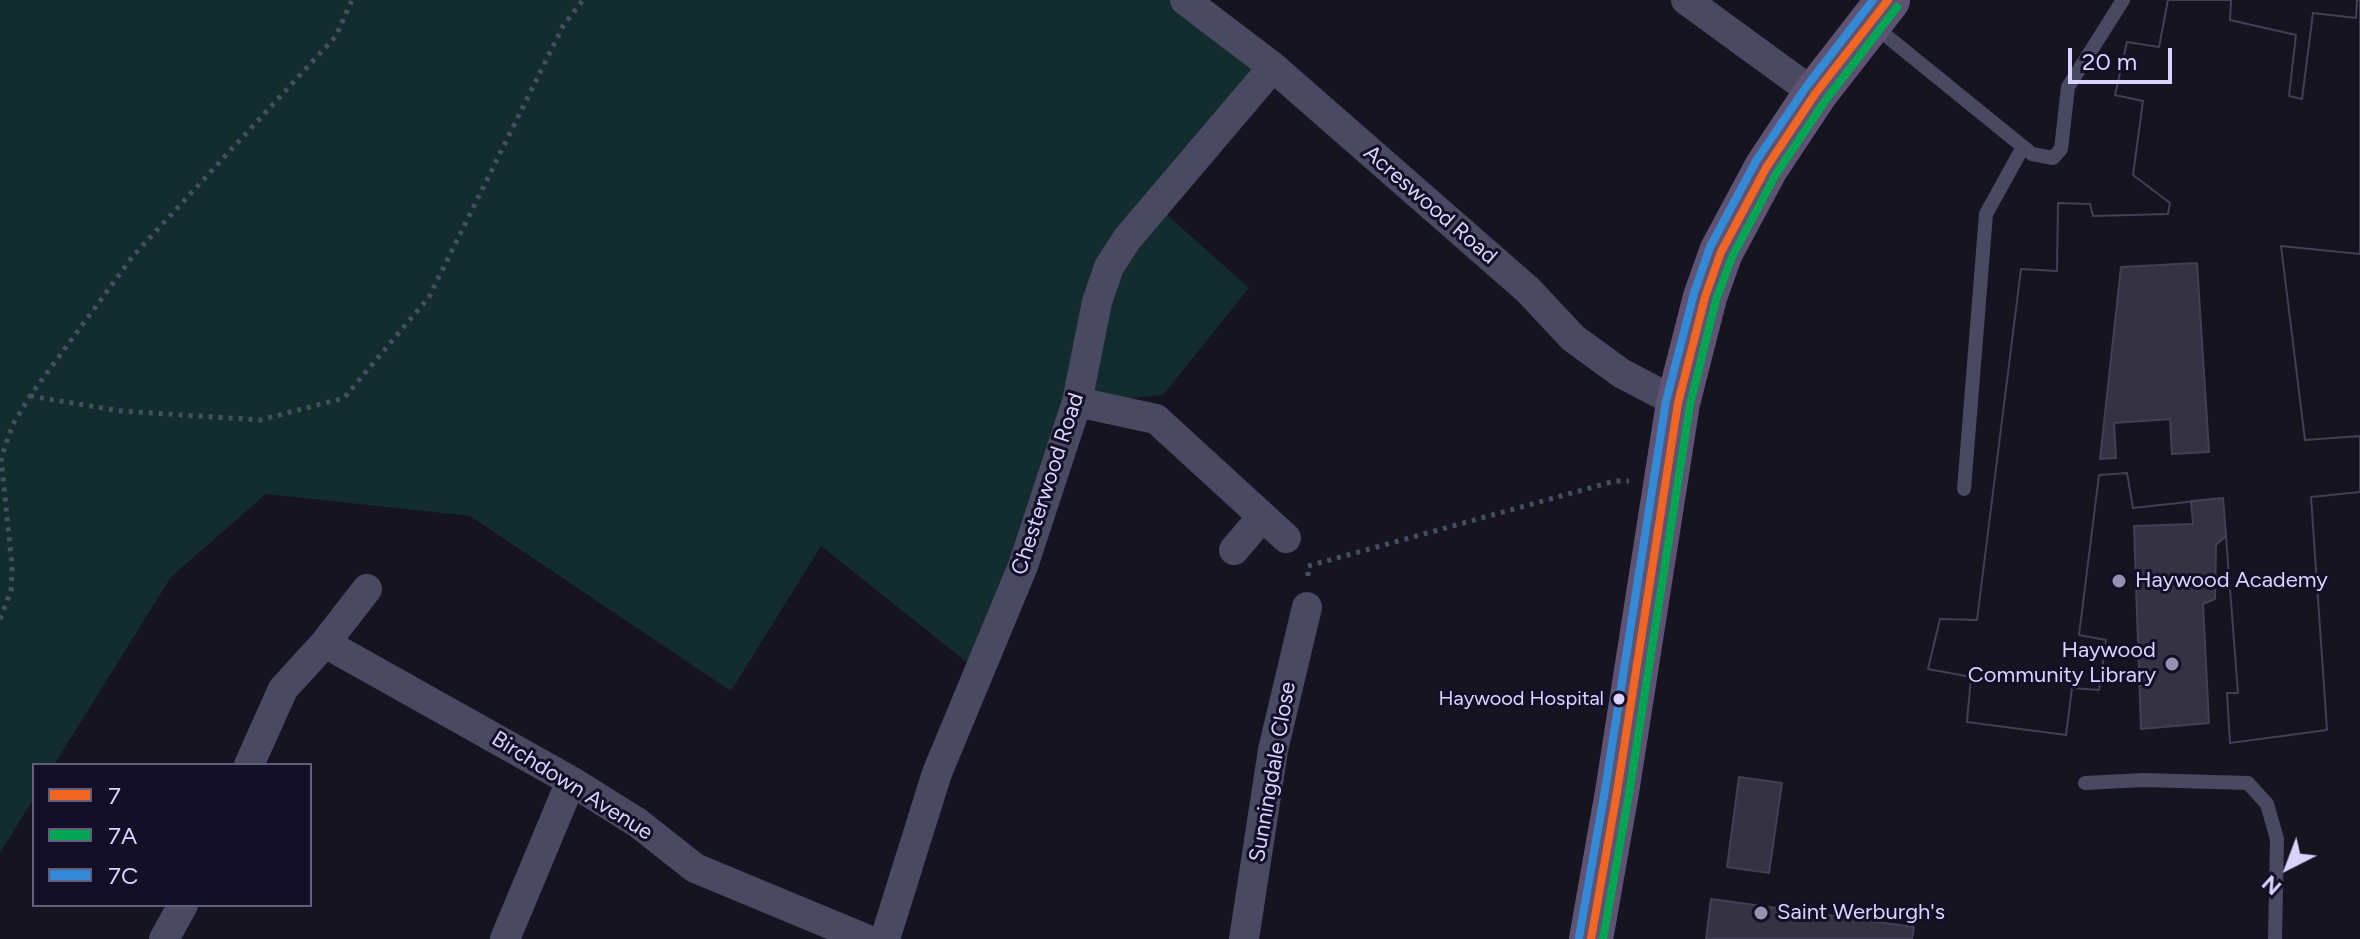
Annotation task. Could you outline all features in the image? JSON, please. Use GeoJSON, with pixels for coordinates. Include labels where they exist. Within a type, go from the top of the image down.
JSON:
{"type":"FeatureCollection","features":[{"type":"Feature","properties":{"kind":"main road"},"geometry":{"type":"LineString","coordinates":[[1591,939],[1678,403],[1705,297],[1721,252],[1766,168],[1815,94],[1879,12]]}},
{"type":"Feature","properties":{"kind":"street","name":"Acreswood Road"},"geometry":{"type":"LineString","coordinates":[[1185,0],[1273,67],[1528,290],[1573,338],[1621,373],[1678,403]]}},
{"type":"Feature","properties":{"kind":"street"},"geometry":{"type":"LineString","coordinates":[[1686,0],[1815,94]]}},
{"type":"Feature","properties":{"kind":"street","name":"Chesterwood Road"},"geometry":{"type":"LineString","coordinates":[[885,939],[937,773],[1023,566],[1077,402],[1097,302],[1109,267],[1127,239],[1273,67]]}},
{"type":"Feature","properties":{"kind":"street"},"geometry":{"type":"LineString","coordinates":[[1077,402],[1156,419],[1286,538]]}},
{"type":"Feature","properties":{"kind":"street"},"geometry":{"type":"LineString","coordinates":[[1234,550],[1262,517]]}},
{"type":"Feature","properties":{"kind":"street"},"geometry":{"type":"LineString","coordinates":[[250,763],[283,689],[325,643],[367,589]]}},
{"type":"Feature","properties":{"kind":"street","name":"Sunningdale Close"},"geometry":{"type":"LineString","coordinates":[[1244,939],[1273,750],[1307,607]]}},
{"type":"Feature","properties":{"kind":"street","name":"Birchdown Avenue"},"geometry":{"type":"LineString","coordinates":[[325,643],[571,781],[638,823],[695,868],[866,939]]}},
{"type":"Feature","properties":{"kind":"street"},"geometry":{"type":"LineString","coordinates":[[505,939],[571,781]]}},
{"type":"Feature","properties":{"kind":"street"},"geometry":{"type":"LineString","coordinates":[[164,939],[182,907]]}},
{"type":"Feature","properties":{"kind":"lane"},"geometry":{"type":"LineString","coordinates":[[1879,12],[2023,147],[2032,154],[2053,158],[2061,149],[2068,87],[2123,0]]}},
{"type":"Feature","properties":{"kind":"lane"},"geometry":{"type":"LineString","coordinates":[[1964,489],[1986,214],[2023,147]]}},
{"type":"Feature","properties":{"kind":"lane"},"geometry":{"type":"LineString","coordinates":[[2085,783],[2144,780],[2248,783],[2267,804],[2277,839],[2275,939]]}},
{"type":"Feature","properties":{"kind":"path"},"geometry":{"type":"LineString","coordinates":[[0,619],[11,591],[12,566],[1,458],[13,424],[30,396],[133,256],[336,36],[352,0]]}},
{"type":"Feature","properties":{"kind":"path"},"geometry":{"type":"LineString","coordinates":[[30,396],[121,411],[260,420],[344,398],[429,297],[563,26],[583,0]]}},
{"type":"Feature","properties":{"kind":"path"},"geometry":{"type":"LineString","coordinates":[[1307,607],[1308,566],[1615,481],[1666,481]]}},
{"type":"Feature","properties":{"kind":"green space"},"geometry":{"type":"Polygon","coordinates":[[[0,0],[1185,0],[1273,67],[1156,205],[1249,288],[1163,395],[1077,403],[979,672],[821,546],[731,691],[470,516],[266,494],[171,577],[55,763],[32,763],[32,801],[0,853],[0,0]]]}},
{"type":"Feature","properties":{"kind":"building","name":"Haywood Academy"},"geometry":{"type":"Polygon","coordinates":[[[2168,0],[2231,0],[2230,20],[2296,35],[2289,96],[2302,99],[2313,13],[2356,18],[2357,0],[2360,0],[2360,254],[2281,246],[2305,440],[2360,436],[2360,492],[2311,497],[2327,730],[2230,743],[2227,693],[2238,693],[2223,498],[2133,508],[2127,473],[2099,475],[2079,635],[2106,640],[2099,690],[2072,688],[2066,735],[1967,722],[1971,677],[1928,669],[1940,619],[1977,620],[2021,269],[2057,271],[2058,203],[2090,204],[2093,216],[2168,214],[2170,203],[2133,175],[2143,101],[2115,95],[2127,42],[2159,47],[2168,0]],[[2197,263],[2121,267],[2100,459],[2116,458],[2114,423],[2170,419],[2172,454],[2209,452],[2197,263]]]}},
{"type":"Feature","properties":{"kind":"building","name":"Haywood Academy"},"geometry":{"type":"Polygon","coordinates":[[[2168,0],[2231,0],[2230,20],[2296,35],[2289,96],[2302,99],[2313,13],[2356,18],[2357,0],[2360,0],[2360,254],[2281,246],[2305,440],[2360,436],[2360,492],[2311,497],[2327,730],[2230,743],[2227,693],[2238,693],[2223,498],[2133,508],[2127,473],[2099,475],[2079,635],[2106,640],[2099,690],[2072,688],[2066,735],[1967,722],[1971,677],[1928,669],[1940,619],[1977,620],[2021,269],[2057,271],[2058,203],[2090,204],[2093,216],[2168,214],[2170,203],[2133,175],[2143,101],[2115,95],[2127,42],[2159,47],[2168,0]]]}},
{"type":"Feature","properties":{"kind":"building","name":"Haywood Community Library"},"geometry":{"type":"Polygon","coordinates":[[[2223,498],[2226,536],[2216,545],[2215,599],[2203,604],[2209,723],[2141,729],[2134,526],[2193,524],[2191,501],[2223,498]]]}},
{"type":"Feature","properties":{"kind":"building"},"geometry":{"type":"Polygon","coordinates":[[[1739,777],[1782,783],[1769,873],[1727,867],[1739,777]]]}},
{"type":"Feature","properties":{"kind":"building","name":"Saint Werburgh's"},"geometry":{"type":"Polygon","coordinates":[[[1711,899],[1914,927],[1912,939],[1706,939],[1711,899]]]}},
{"type":"Feature","properties":{"kind":"transit line","name":"7C"},"geometry":{"type":"LineString","coordinates":[[1579,937],[1666,401],[1694,293],[1710,247],[1756,161],[1806,87],[1873,0]]}},
{"type":"Feature","properties":{"kind":"transit line","name":"7"},"geometry":{"type":"LineString","coordinates":[[1591,939],[1678,403],[1705,297],[1721,252],[1766,168],[1815,94],[1888,0]]}},
{"type":"Feature","properties":{"kind":"transit line","name":"7A"},"geometry":{"type":"LineString","coordinates":[[1603,939],[1690,405],[1716,300],[1732,257],[1776,174],[1825,101],[1897,7]]}},
{"type":"Feature","properties":{"kind":"place","name":"Haywood Academy"},"geometry":{"type":"Point","coordinates":[2119,581]}},
{"type":"Feature","properties":{"kind":"place","name":"Haywood Community Library"},"geometry":{"type":"Point","coordinates":[2172,664]}},
{"type":"Feature","properties":{"kind":"place","name":"Haywood Hospital"},"geometry":{"type":"Point","coordinates":[1619,699]}},
{"type":"Feature","properties":{"kind":"place","name":"Saint Werburgh's"},"geometry":{"type":"Point","coordinates":[1761,913]}}]}
